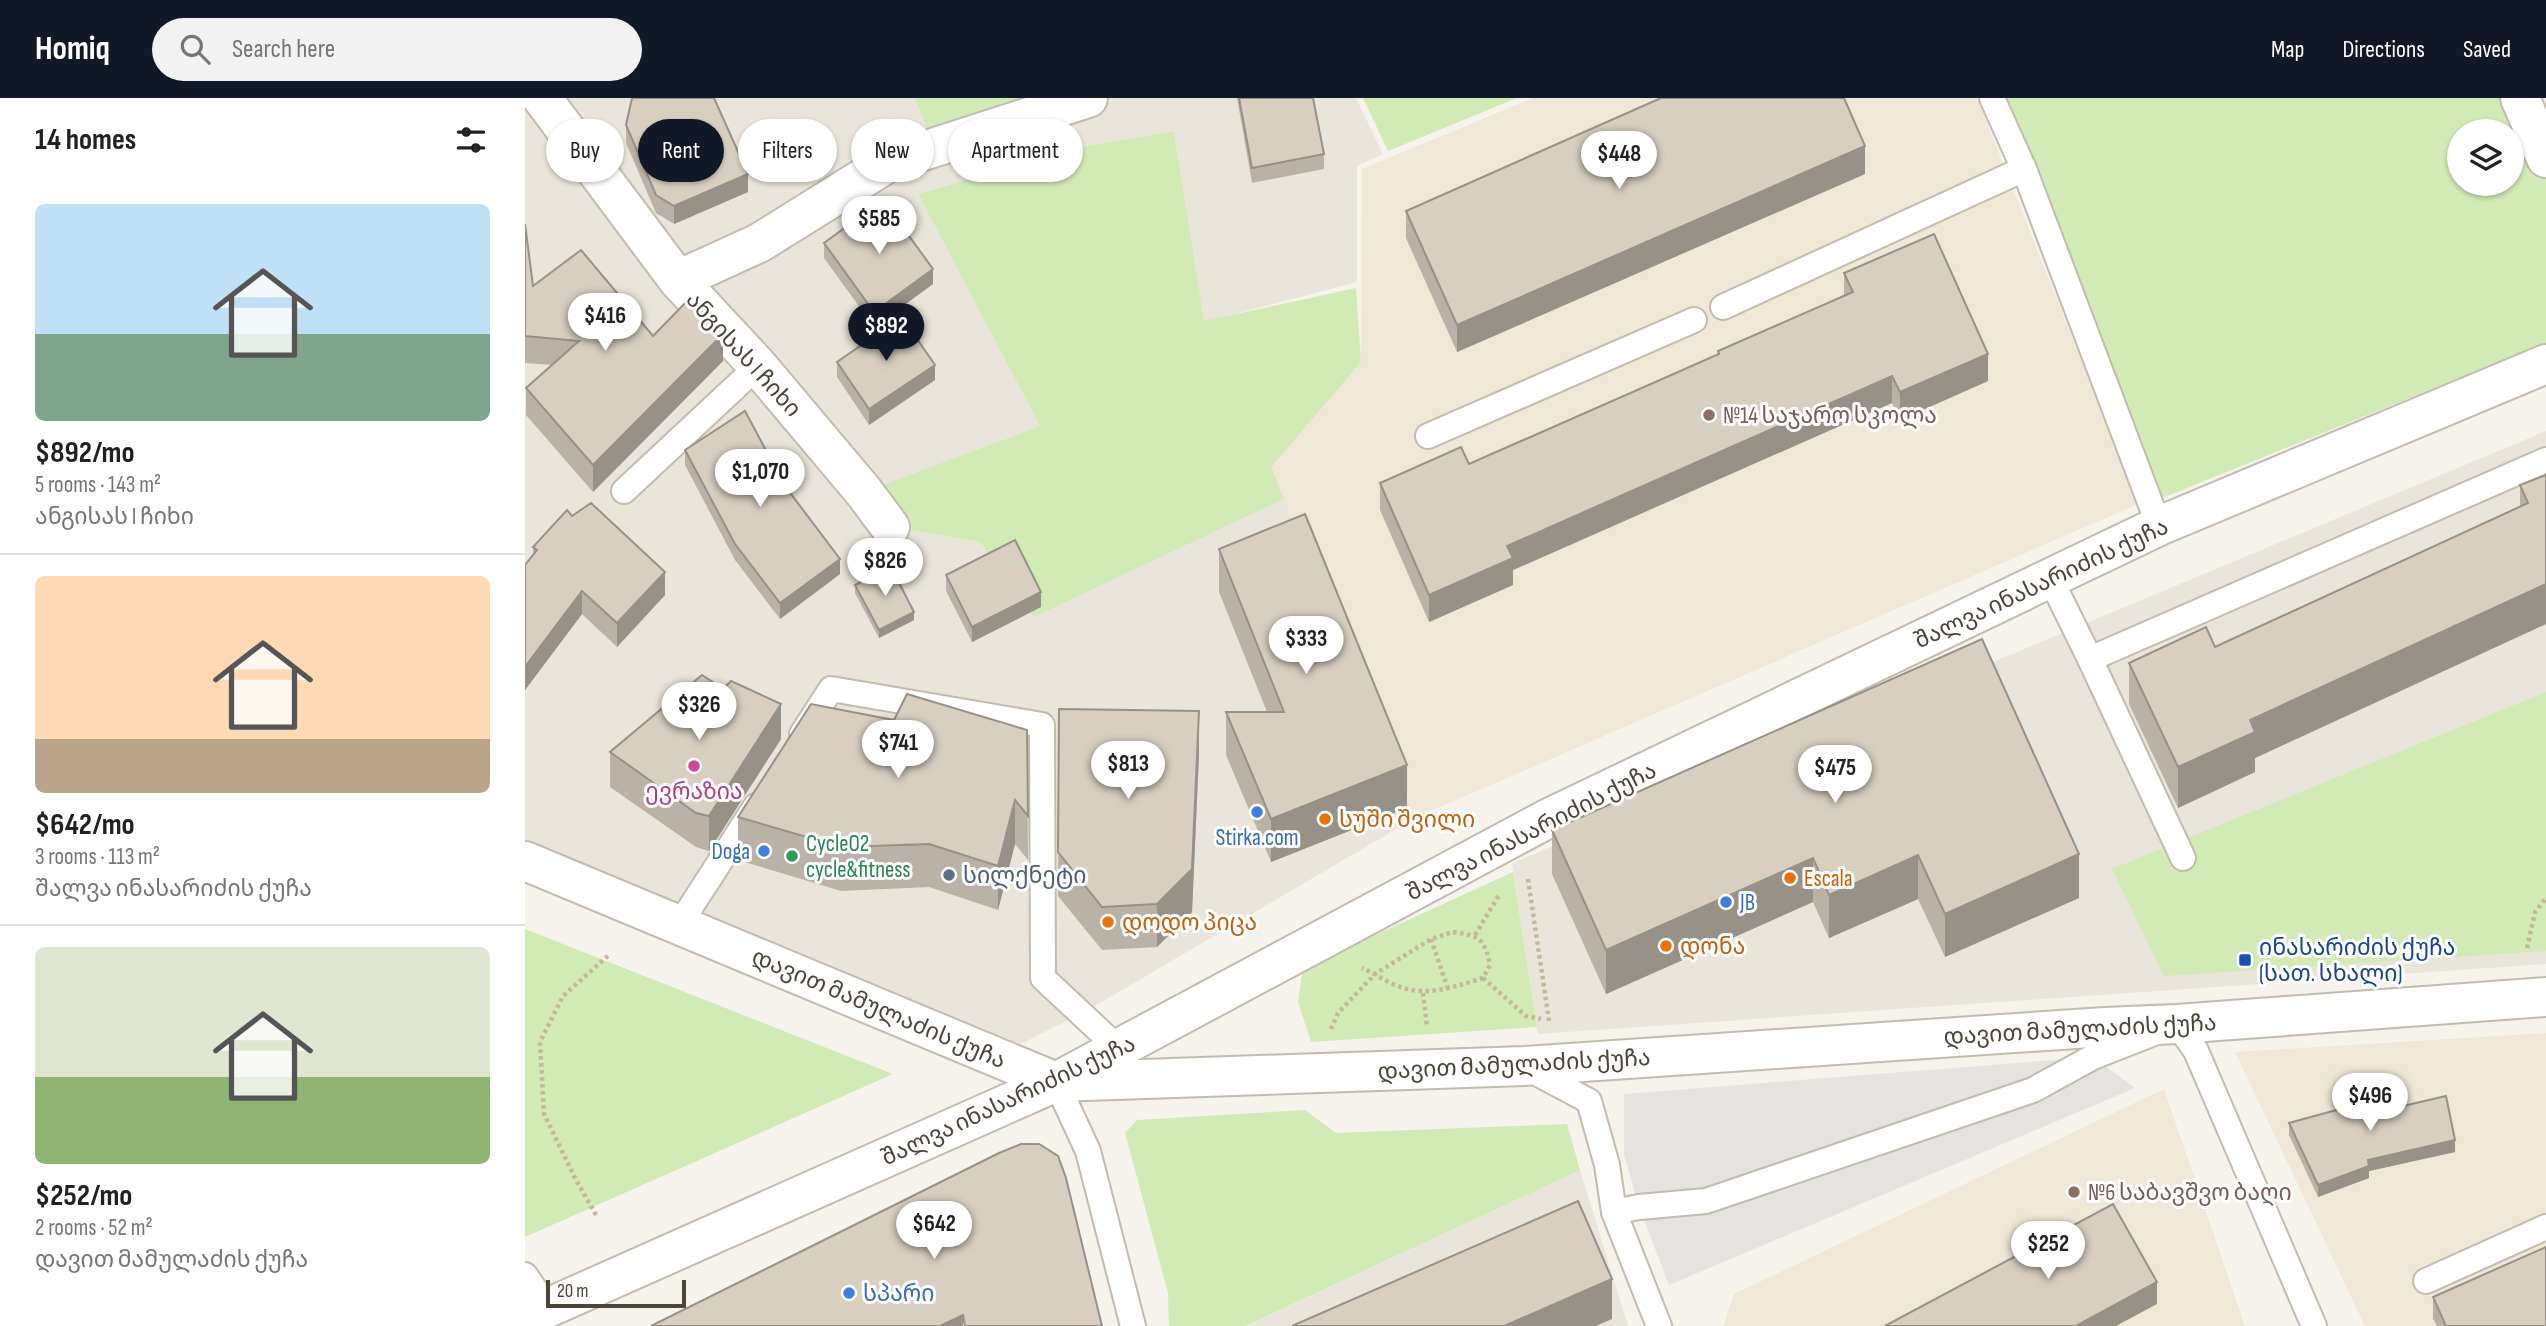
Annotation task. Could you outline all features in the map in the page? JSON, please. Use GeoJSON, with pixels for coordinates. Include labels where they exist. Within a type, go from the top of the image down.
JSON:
{"type":"FeatureCollection","features":[{"type":"Feature","properties":{"kind":"street","name":"ანგისას I ჩიხი"},"geometry":{"type":"LineString","coordinates":[[542,98],[678,280],[758,366],[865,492],[890,527]]}},
{"type":"Feature","properties":{"kind":"street","name":"ანგისას I ჩიხი"},"geometry":{"type":"LineString","coordinates":[[678,280],[759,243],[889,162],[1088,98]]}},
{"type":"Feature","properties":{"kind":"street","name":"შალვა ინასარიძის ქუჩა"},"geometry":{"type":"LineString","coordinates":[[536,1312],[1056,1082],[1521,833],[2159,526],[2546,364]]}},
{"type":"Feature","properties":{"kind":"street","name":"დავით მამულაძის ქუჩა"},"geometry":{"type":"LineString","coordinates":[[525,861],[1056,1082],[1524,1066],[2546,997]]}},
{"type":"Feature","properties":{"kind":"lane"},"geometry":{"type":"LineString","coordinates":[[1992,98],[2024,169],[2159,526]]}},
{"type":"Feature","properties":{"kind":"lane"},"geometry":{"type":"LineString","coordinates":[[1723,307],[2024,169]]}},
{"type":"Feature","properties":{"kind":"lane"},"geometry":{"type":"LineString","coordinates":[[1428,436],[1694,320]]}},
{"type":"Feature","properties":{"kind":"lane"},"geometry":{"type":"LineString","coordinates":[[624,491],[758,366]]}},
{"type":"Feature","properties":{"kind":"lane"},"geometry":{"type":"LineString","coordinates":[[2091,659],[2546,460]]}},
{"type":"Feature","properties":{"kind":"lane"},"geometry":{"type":"LineString","coordinates":[[2050,578],[2091,659],[2183,858]]}},
{"type":"Feature","properties":{"kind":"lane"},"geometry":{"type":"LineString","coordinates":[[788,757],[831,689],[1042,725],[1043,978],[1119,1049]]}},
{"type":"Feature","properties":{"kind":"lane"},"geometry":{"type":"LineString","coordinates":[[679,925],[766,790]]}},
{"type":"Feature","properties":{"kind":"lane"},"geometry":{"type":"LineString","coordinates":[[1614,1212],[1706,1201],[1719,1197],[2033,1090],[2093,1057],[2177,1024],[2196,1051],[2313,1326]]}},
{"type":"Feature","properties":{"kind":"lane"},"geometry":{"type":"LineString","coordinates":[[1524,1066],[1589,1101],[1607,1165],[1614,1212],[1659,1326]]}},
{"type":"Feature","properties":{"kind":"lane"},"geometry":{"type":"LineString","coordinates":[[1056,1082],[1088,1151],[1133,1326]]}},
{"type":"Feature","properties":{"kind":"lane"},"geometry":{"type":"LineString","coordinates":[[2426,1281],[2546,1227]]}},
{"type":"Feature","properties":{"kind":"lane"},"geometry":{"type":"LineString","coordinates":[[525,1275],[536,1312]]}},
{"type":"Feature","properties":{"kind":"path"},"geometry":{"type":"LineString","coordinates":[[1483,978],[1526,1016],[1550,1021],[1521,833]]}},
{"type":"Feature","properties":{"kind":"path"},"geometry":{"type":"LineString","coordinates":[[2527,948],[2535,912],[2546,898]]}},
{"type":"Feature","properties":{"kind":"path"},"geometry":{"type":"LineString","coordinates":[[1313,945],[1375,974],[1390,984],[1423,993],[1448,989],[1483,978],[1490,965],[1485,944],[1475,935],[1453,932],[1431,939],[1375,974],[1338,1013],[1330,1033]]}},
{"type":"Feature","properties":{"kind":"path"},"geometry":{"type":"LineString","coordinates":[[1431,939],[1448,989]]}},
{"type":"Feature","properties":{"kind":"path"},"geometry":{"type":"LineString","coordinates":[[596,1215],[544,1114],[540,1042],[563,996],[610,954]]}},
{"type":"Feature","properties":{"kind":"path"},"geometry":{"type":"LineString","coordinates":[[1423,993],[1428,1031]]}},
{"type":"Feature","properties":{"kind":"shaded area"},"geometry":{"type":"Polygon","coordinates":[[[525,98],[915,98],[923,119],[851,119],[851,182],[934,182],[934,146],[948,141],[948,182],[959,182],[918,194],[1040,426],[865,492],[890,527],[980,542],[1034,617],[1284,499],[1415,818],[1088,1010],[1013,1048],[525,853],[525,98]]]}},
{"type":"Feature","properties":{"kind":"shaded area"},"geometry":{"type":"Polygon","coordinates":[[[1089,98],[1356,98],[1383,154],[1357,166],[1357,282],[1204,322],[1174,131],[1083,146],[1083,119],[1021,119],[1089,98]]]}},
{"type":"Feature","properties":{"kind":"shaded area","name":"№14 საჯარო სკოლა"},"geometry":{"type":"Polygon","coordinates":[[[1533,98],[1977,98],[2138,504],[1415,818],[1270,467],[1361,362],[1362,169],[1533,98]]]}},
{"type":"Feature","properties":{"kind":"shaded area"},"geometry":{"type":"Polygon","coordinates":[[[2546,431],[2546,964],[1538,1034],[1512,863],[2546,431]]]}},
{"type":"Feature","properties":{"kind":"shaded area"},"geometry":{"type":"Polygon","coordinates":[[[2546,1033],[2546,1326],[2365,1326],[2235,1052],[2546,1033]]]}},
{"type":"Feature","properties":{"kind":"shaded area"},"geometry":{"type":"Polygon","coordinates":[[[2093,1057],[2135,1088],[1669,1285],[1639,1207],[1624,1154],[1624,1094],[2093,1057]]]}},
{"type":"Feature","properties":{"kind":"shaded area","name":"№6 საბავშვო ბაღი"},"geometry":{"type":"Polygon","coordinates":[[[2164,1089],[2245,1326],[1723,1326],[1734,1294],[2164,1089]]]}},
{"type":"Feature","properties":{"kind":"shaded area"},"geometry":{"type":"Polygon","coordinates":[[[1580,1170],[1628,1326],[1247,1326],[1580,1170]]]}},
{"type":"Feature","properties":{"kind":"green space"},"geometry":{"type":"Polygon","coordinates":[[[915,98],[1087,98],[1021,119],[948,119],[948,143],[934,147],[934,119],[923,119],[915,98]]]}},
{"type":"Feature","properties":{"kind":"green space"},"geometry":{"type":"Polygon","coordinates":[[[1363,98],[1517,98],[1388,151],[1363,98]]]}},
{"type":"Feature","properties":{"kind":"green space"},"geometry":{"type":"Polygon","coordinates":[[[2003,98],[2511,98],[2520,119],[2447,119],[2447,196],[2524,196],[2524,128],[2546,179],[2546,343],[2162,498],[2003,98]]]}},
{"type":"Feature","properties":{"kind":"green space"},"geometry":{"type":"Polygon","coordinates":[[[1174,131],[1204,321],[1356,288],[1361,362],[1271,467],[1284,499],[1034,617],[980,542],[890,527],[864,492],[1040,426],[918,194],[959,182],[1083,182],[1083,146],[1174,131]]]}},
{"type":"Feature","properties":{"kind":"green space"},"geometry":{"type":"Polygon","coordinates":[[[2546,692],[2546,951],[2164,976],[2112,869],[2546,692]]]}},
{"type":"Feature","properties":{"kind":"green space"},"geometry":{"type":"Polygon","coordinates":[[[1513,872],[1537,1027],[1311,1042],[1298,1002],[1303,968],[1513,872]]]}},
{"type":"Feature","properties":{"kind":"green space"},"geometry":{"type":"Polygon","coordinates":[[[525,929],[893,1074],[525,1237],[525,929]]]}},
{"type":"Feature","properties":{"kind":"green space"},"geometry":{"type":"Polygon","coordinates":[[[1305,1110],[1336,1133],[1567,1124],[1580,1170],[1246,1326],[1169,1326],[1168,1293],[1125,1133],[1137,1120],[1305,1110]]]}},
{"type":"Feature","properties":{"kind":"building"},"geometry":{"type":"Polygon","coordinates":[[[632,98],[714,98],[723,119],[638,119],[638,153],[626,125],[632,98]]]}},
{"type":"Feature","properties":{"kind":"building"},"geometry":{"type":"Polygon","coordinates":[[[1239,98],[1313,98],[1324,154],[1252,168],[1239,98]]]}},
{"type":"Feature","properties":{"kind":"building"},"geometry":{"type":"Polygon","coordinates":[[[1661,98],[1844,98],[1865,146],[1457,325],[1406,211],[1661,98]]]}},
{"type":"Feature","properties":{"kind":"building"},"geometry":{"type":"Polygon","coordinates":[[[724,120],[738,152],[738,178],[674,206],[656,195],[650,182],[724,182],[724,120]]]}},
{"type":"Feature","properties":{"kind":"building"},"geometry":{"type":"Polygon","coordinates":[[[883,200],[933,269],[874,312],[824,243],[883,200]]]}},
{"type":"Feature","properties":{"kind":"building"},"geometry":{"type":"Polygon","coordinates":[[[525,224],[533,286],[581,250],[653,336],[690,298],[723,334],[593,465],[526,388],[579,341],[525,336],[525,224]]]}},
{"type":"Feature","properties":{"kind":"building"},"geometry":{"type":"Polygon","coordinates":[[[1934,234],[1988,354],[1900,392],[1892,376],[1507,546],[1513,558],[1429,595],[1380,483],[1461,447],[1469,464],[1719,354],[1718,351],[1853,292],[1844,273],[1934,234]]]}},
{"type":"Feature","properties":{"kind":"building"},"geometry":{"type":"Polygon","coordinates":[[[902,317],[935,365],[869,409],[837,362],[902,317]]]}},
{"type":"Feature","properties":{"kind":"building"},"geometry":{"type":"Polygon","coordinates":[[[745,411],[785,486],[840,559],[780,603],[735,544],[685,450],[745,411]]]}},
{"type":"Feature","properties":{"kind":"building"},"geometry":{"type":"Polygon","coordinates":[[[2546,475],[2546,584],[2250,720],[2255,732],[2178,767],[2129,663],[2206,627],[2215,647],[2528,503],[2520,485],[2546,475]]]}},
{"type":"Feature","properties":{"kind":"building"},"geometry":{"type":"Polygon","coordinates":[[[591,503],[665,572],[617,623],[582,591],[525,667],[525,565],[537,550],[533,547],[567,510],[572,516],[591,503]]]}},
{"type":"Feature","properties":{"kind":"building"},"geometry":{"type":"Polygon","coordinates":[[[1305,514],[1407,765],[1271,819],[1226,712],[1284,712],[1219,549],[1305,514]]]}},
{"type":"Feature","properties":{"kind":"building"},"geometry":{"type":"Polygon","coordinates":[[[1015,540],[1041,592],[972,627],[946,575],[1015,540]]]}},
{"type":"Feature","properties":{"kind":"building"},"geometry":{"type":"Polygon","coordinates":[[[891,567],[914,612],[879,630],[855,585],[891,567]]]}},
{"type":"Feature","properties":{"kind":"building"},"geometry":{"type":"Polygon","coordinates":[[[1982,639],[2079,854],[1945,914],[1918,855],[1829,895],[1813,858],[1606,950],[1552,830],[1982,639]]]}},
{"type":"Feature","properties":{"kind":"building"},"geometry":{"type":"Polygon","coordinates":[[[702,675],[723,689],[731,681],[781,704],[709,816],[696,813],[610,752],[702,675]]]}},
{"type":"Feature","properties":{"kind":"building"},"geometry":{"type":"Polygon","coordinates":[[[907,694],[1027,730],[1028,816],[1015,800],[998,866],[929,844],[841,847],[738,817],[811,704],[894,720],[907,694]]]}},
{"type":"Feature","properties":{"kind":"building"},"geometry":{"type":"Polygon","coordinates":[[[1059,709],[1199,711],[1192,869],[1157,904],[1102,907],[1058,852],[1059,709]]]}},
{"type":"Feature","properties":{"kind":"building"},"geometry":{"type":"Polygon","coordinates":[[[2399,1092],[2403,1106],[2446,1096],[2455,1140],[2368,1160],[2369,1166],[2318,1185],[2289,1123],[2355,1105],[2354,1095],[2399,1092]]]}},
{"type":"Feature","properties":{"kind":"building"},"geometry":{"type":"Polygon","coordinates":[[[1021,1144],[1039,1144],[1058,1156],[1066,1178],[1102,1326],[965,1326],[963,1315],[940,1326],[651,1326],[999,1153],[1021,1144]]]}},
{"type":"Feature","properties":{"kind":"building"},"geometry":{"type":"Polygon","coordinates":[[[1578,1201],[1612,1279],[1504,1326],[1292,1326],[1578,1201]]]}},
{"type":"Feature","properties":{"kind":"building"},"geometry":{"type":"Polygon","coordinates":[[[2113,1204],[2157,1282],[2076,1326],[1885,1326],[2113,1204]]]}},
{"type":"Feature","properties":{"kind":"building"},"geometry":{"type":"Polygon","coordinates":[[[2546,1247],[2546,1326],[2446,1326],[2433,1297],[2546,1247]]]}},
{"type":"Feature","properties":{"kind":"place","name":"№14 საჯარო სკოლა"},"geometry":{"type":"Point","coordinates":[1709,415]}},
{"type":"Feature","properties":{"kind":"place","name":"ევრაზია"},"geometry":{"type":"Point","coordinates":[694,766]}},
{"type":"Feature","properties":{"kind":"place","name":"Stirka.com"},"geometry":{"type":"Point","coordinates":[1257,812]}},
{"type":"Feature","properties":{"kind":"place","name":"სუში შვილი"},"geometry":{"type":"Point","coordinates":[1325,819]}},
{"type":"Feature","properties":{"kind":"place","name":"Doga"},"geometry":{"type":"Point","coordinates":[764,851]}},
{"type":"Feature","properties":{"kind":"place","name":"CycleO2 cycle&fitness"},"geometry":{"type":"Point","coordinates":[792,856]}},
{"type":"Feature","properties":{"kind":"place","name":"სილქნეტი"},"geometry":{"type":"Point","coordinates":[949,875]}},
{"type":"Feature","properties":{"kind":"place","name":"Escala"},"geometry":{"type":"Point","coordinates":[1790,878]}},
{"type":"Feature","properties":{"kind":"place","name":"JB"},"geometry":{"type":"Point","coordinates":[1726,902]}},
{"type":"Feature","properties":{"kind":"place","name":"დოდო პიცა"},"geometry":{"type":"Point","coordinates":[1108,922]}},
{"type":"Feature","properties":{"kind":"place","name":"დონა"},"geometry":{"type":"Point","coordinates":[1666,946]}},
{"type":"Feature","properties":{"kind":"place","name":"ინასარიძის ქუჩა (სათ. სხალი)"},"geometry":{"type":"Point","coordinates":[2245,960]}},
{"type":"Feature","properties":{"kind":"place","name":"№6 საბავშვო ბაღი"},"geometry":{"type":"Point","coordinates":[2074,1192]}},
{"type":"Feature","properties":{"kind":"place","name":"სპარი"},"geometry":{"type":"Point","coordinates":[849,1293]}}]}
